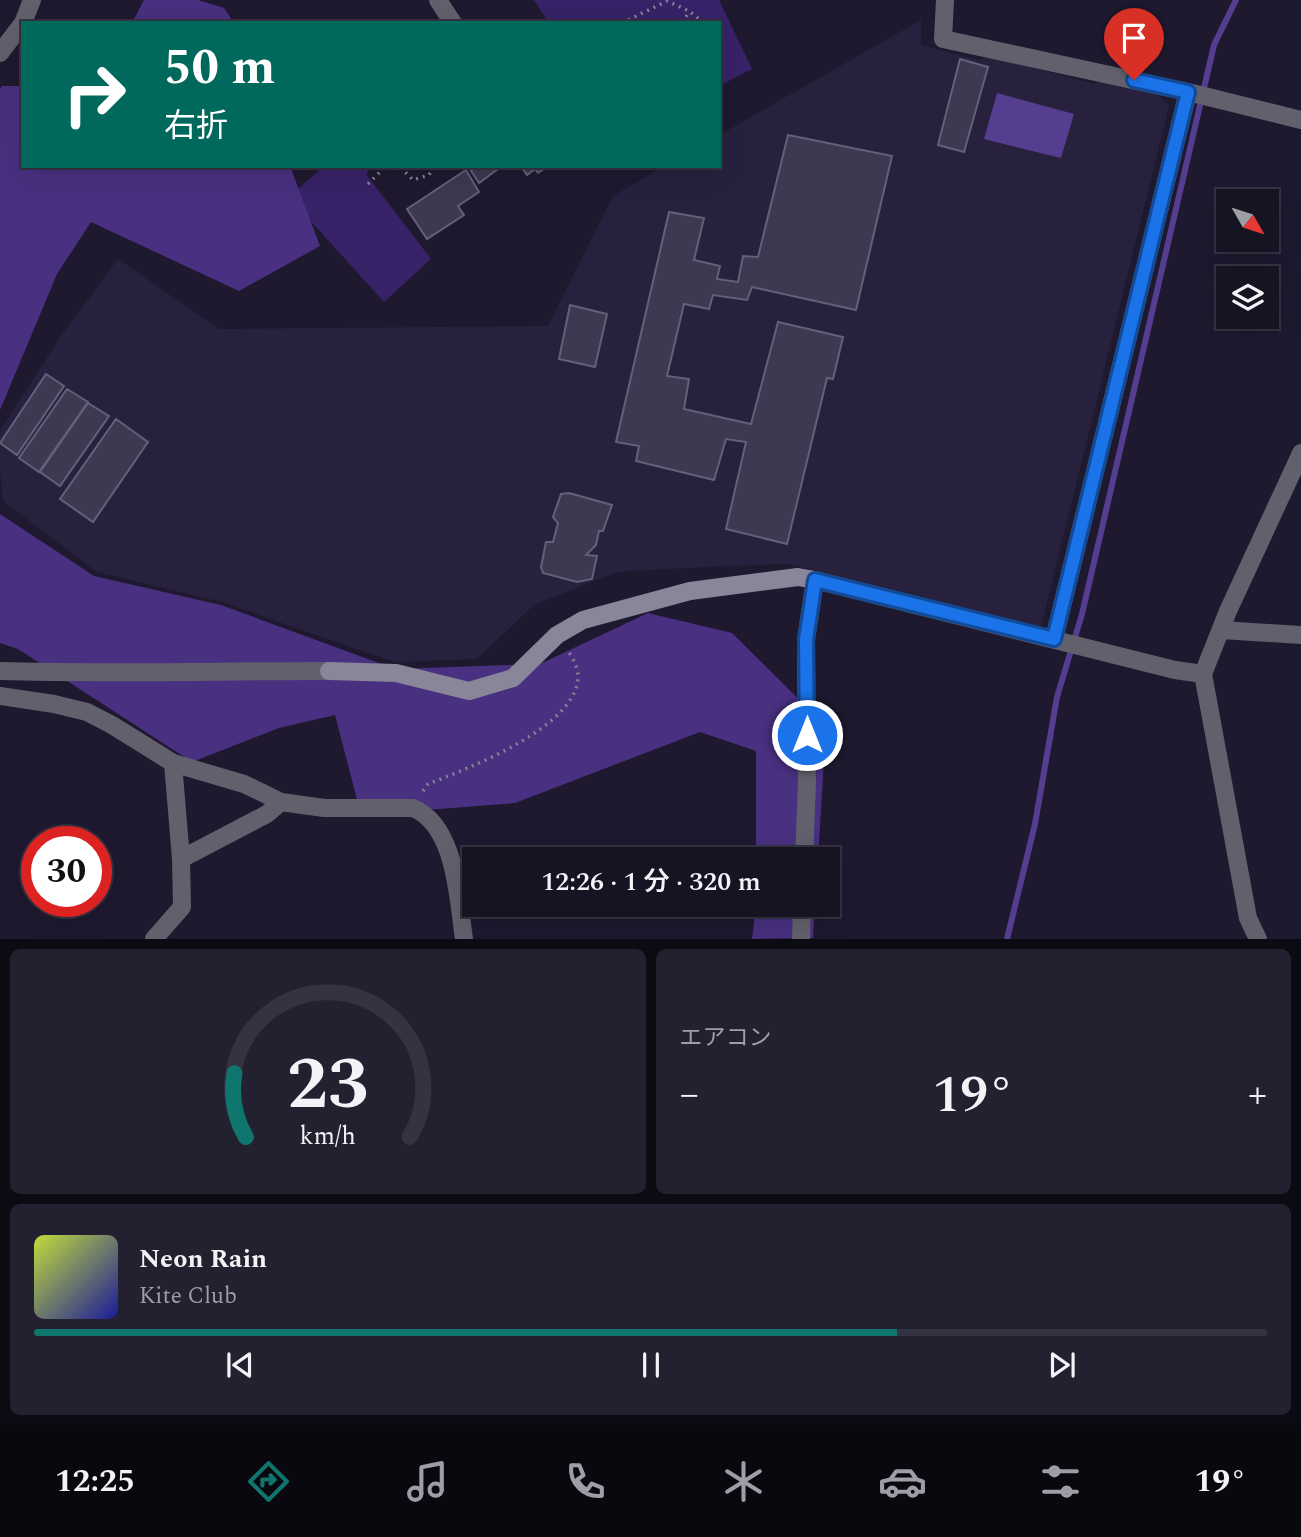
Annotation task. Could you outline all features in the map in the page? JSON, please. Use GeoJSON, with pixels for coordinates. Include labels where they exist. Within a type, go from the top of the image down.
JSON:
{"type":"FeatureCollection","features":[{"type":"Feature","properties":{"kind":"street"},"geometry":{"type":"LineString","coordinates":[[24,21],[32,0]]}},
{"type":"Feature","properties":{"kind":"street"},"geometry":{"type":"LineString","coordinates":[[438,0],[452,21]]}},
{"type":"Feature","properties":{"kind":"street"},"geometry":{"type":"LineString","coordinates":[[946,0],[943,39],[1193,93],[1301,120]]}},
{"type":"Feature","properties":{"kind":"street"},"geometry":{"type":"LineString","coordinates":[[0,53],[21,26]]}},
{"type":"Feature","properties":{"kind":"street"},"geometry":{"type":"LineString","coordinates":[[1059,641],[1193,93]]}},
{"type":"Feature","properties":{"kind":"street"},"geometry":{"type":"LineString","coordinates":[[1258,939],[1248,918],[1203,674],[1228,611],[1301,453]]}},
{"type":"Feature","properties":{"kind":"street"},"geometry":{"type":"LineString","coordinates":[[0,671],[396,673],[469,691],[513,678],[557,635],[583,620],[690,591],[798,577],[1175,670],[1203,674]]}},
{"type":"Feature","properties":{"kind":"street"},"geometry":{"type":"LineString","coordinates":[[804,847],[806,640],[815,580]]}},
{"type":"Feature","properties":{"kind":"street"},"geometry":{"type":"LineString","coordinates":[[1222,630],[1301,635]]}},
{"type":"Feature","properties":{"kind":"street"},"geometry":{"type":"LineString","coordinates":[[0,696],[87,712],[173,763],[244,783],[281,802],[324,808],[413,808],[423,812],[434,822],[447,844],[458,892],[464,939]]}},
{"type":"Feature","properties":{"kind":"street"},"geometry":{"type":"LineString","coordinates":[[154,939],[182,907],[173,763]]}},
{"type":"Feature","properties":{"kind":"street"},"geometry":{"type":"LineString","coordinates":[[181,859],[267,814],[281,802]]}},
{"type":"Feature","properties":{"kind":"street"},"geometry":{"type":"LineString","coordinates":[[801,939],[802,917]]}},
{"type":"Feature","properties":{"kind":"path"},"geometry":{"type":"LineString","coordinates":[[626,21],[667,1],[689,10],[702,21]]}},
{"type":"Feature","properties":{"kind":"path"},"geometry":{"type":"LineString","coordinates":[[684,21],[689,10]]}},
{"type":"Feature","properties":{"kind":"path"},"geometry":{"type":"LineString","coordinates":[[368,184],[384,168]]}},
{"type":"Feature","properties":{"kind":"path"},"geometry":{"type":"LineString","coordinates":[[404,168],[413,180],[429,176],[433,168]]}},
{"type":"Feature","properties":{"kind":"path"},"geometry":{"type":"LineString","coordinates":[[413,808],[428,784],[503,751],[537,732],[559,714],[574,692],[579,677],[573,657],[557,635]]}},
{"type":"Feature","properties":{"kind":"shaded area"},"geometry":{"type":"Polygon","coordinates":[[[144,0],[198,0],[224,8],[233,21],[133,21],[144,0]]]}},
{"type":"Feature","properties":{"kind":"shaded area"},"geometry":{"type":"Polygon","coordinates":[[[534,0],[719,0],[752,69],[721,85],[721,21],[548,21],[534,0]]]}},
{"type":"Feature","properties":{"kind":"shaded area"},"geometry":{"type":"Polygon","coordinates":[[[921,20],[921,45],[979,60],[989,56],[1095,84],[1102,79],[1157,94],[1169,106],[1041,627],[789,564],[721,566],[617,572],[535,604],[477,659],[394,662],[222,602],[97,572],[3,501],[0,430],[63,333],[118,259],[219,329],[548,326],[613,196],[661,168],[721,168],[721,134],[921,20]]]}},
{"type":"Feature","properties":{"kind":"shaded area"},"geometry":{"type":"Polygon","coordinates":[[[2,86],[21,86],[21,168],[291,168],[320,246],[239,291],[91,222],[57,274],[0,410],[2,86]]]}},
{"type":"Feature","properties":{"kind":"shaded area"},"geometry":{"type":"Polygon","coordinates":[[[997,93],[1074,114],[1061,158],[984,139],[997,93]]]}},
{"type":"Feature","properties":{"kind":"shaded area"},"geometry":{"type":"Polygon","coordinates":[[[322,168],[371,168],[366,174],[431,259],[384,302],[289,197],[322,168]]]}},
{"type":"Feature","properties":{"kind":"shaded area"},"geometry":{"type":"Polygon","coordinates":[[[0,514],[94,576],[221,605],[395,669],[540,664],[648,613],[732,633],[826,726],[819,847],[756,847],[756,751],[700,732],[515,803],[361,815],[335,715],[279,728],[192,762],[18,649],[0,643],[0,514]]]}},
{"type":"Feature","properties":{"kind":"shaded area"},"geometry":{"type":"Polygon","coordinates":[[[755,917],[814,917],[813,938],[752,939],[755,917]]]}},
{"type":"Feature","properties":{"kind":"building"},"geometry":{"type":"Polygon","coordinates":[[[960,59],[988,67],[964,152],[938,145],[960,59]]]}},
{"type":"Feature","properties":{"kind":"building"},"geometry":{"type":"Polygon","coordinates":[[[788,135],[892,156],[856,310],[752,287],[747,300],[713,295],[709,309],[684,304],[667,376],[689,379],[684,409],[751,424],[778,322],[843,337],[833,379],[827,378],[787,544],[726,529],[746,442],[726,439],[714,480],[636,461],[639,446],[616,442],[669,212],[704,218],[694,260],[720,266],[717,279],[738,282],[743,256],[758,257],[788,135]]]}},
{"type":"Feature","properties":{"kind":"building"},"geometry":{"type":"Polygon","coordinates":[[[474,168],[499,168],[479,183],[471,171],[474,168]]]}},
{"type":"Feature","properties":{"kind":"building"},"geometry":{"type":"Polygon","coordinates":[[[522,168],[545,168],[538,173],[535,169],[527,175],[522,168]]]}},
{"type":"Feature","properties":{"kind":"building"},"geometry":{"type":"Polygon","coordinates":[[[466,170],[479,192],[458,206],[464,215],[427,239],[407,209],[466,170]]]}},
{"type":"Feature","properties":{"kind":"building"},"geometry":{"type":"Polygon","coordinates":[[[570,305],[607,314],[595,367],[559,359],[570,305]]]}},
{"type":"Feature","properties":{"kind":"building"},"geometry":{"type":"Polygon","coordinates":[[[46,374],[64,386],[17,455],[0,443],[46,374]]]}},
{"type":"Feature","properties":{"kind":"building"},"geometry":{"type":"Polygon","coordinates":[[[67,389],[88,402],[39,472],[19,458],[67,389]]]}},
{"type":"Feature","properties":{"kind":"building"},"geometry":{"type":"Polygon","coordinates":[[[88,403],[109,416],[60,486],[40,472],[88,403]]]}},
{"type":"Feature","properties":{"kind":"building"},"geometry":{"type":"Polygon","coordinates":[[[116,419],[148,442],[93,522],[60,499],[116,419]]]}},
{"type":"Feature","properties":{"kind":"building"},"geometry":{"type":"Polygon","coordinates":[[[569,493],[612,505],[603,531],[599,531],[596,545],[586,555],[597,556],[592,579],[577,582],[543,573],[541,567],[546,542],[553,542],[558,523],[553,517],[561,494],[569,493]]]}},
{"type":"Feature","properties":{"kind":"waterway"},"geometry":{"type":"LineString","coordinates":[[1007,939],[1035,824],[1057,697],[1082,614],[1214,45],[1236,0]]}},
{"type":"Feature","properties":{"kind":"route"},"geometry":{"type":"LineString","coordinates":[[807,735],[806,640],[815,580],[1054,639],[1188,92],[1134,80]]}}]}
